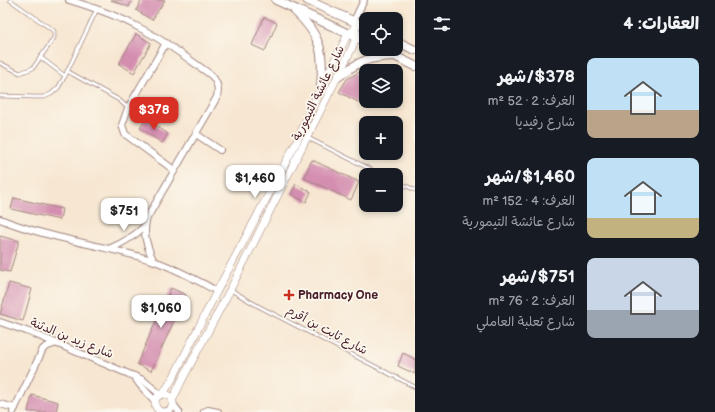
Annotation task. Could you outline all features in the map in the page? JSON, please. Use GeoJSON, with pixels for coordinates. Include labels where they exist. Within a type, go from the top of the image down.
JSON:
{"type":"FeatureCollection","features":[{"type":"Feature","properties":{"kind":"main road"},"geometry":{"type":"LineString","coordinates":[[276,0],[357,38]]}},
{"type":"Feature","properties":{"kind":"main road"},"geometry":{"type":"LineString","coordinates":[[307,0],[359,25]]}},
{"type":"Feature","properties":{"kind":"main road"},"geometry":{"type":"LineString","coordinates":[[290,6],[312,29],[316,37],[322,58],[321,87]]}},
{"type":"Feature","properties":{"kind":"main road"},"geometry":{"type":"LineString","coordinates":[[403,44],[415,50]]}},
{"type":"Feature","properties":{"kind":"main road"},"geometry":{"type":"LineString","coordinates":[[338,77],[351,67],[366,59],[376,57],[395,56],[415,66]]}},
{"type":"Feature","properties":{"kind":"street"},"geometry":{"type":"LineString","coordinates":[[68,0],[97,9],[138,26],[166,43],[211,75],[217,85],[217,98],[152,206],[144,227],[146,243],[152,260]]}},
{"type":"Feature","properties":{"kind":"street"},"geometry":{"type":"LineString","coordinates":[[362,12],[364,0]]}},
{"type":"Feature","properties":{"kind":"street","name":"شارع عائشة التيمورية"},"geometry":{"type":"LineString","coordinates":[[162,395],[174,378],[217,291],[296,142],[321,87],[348,34],[359,26]]}},
{"type":"Feature","properties":{"kind":"street","name":"شارع عائشة التيمورية"},"geometry":{"type":"LineString","coordinates":[[173,402],[183,378],[213,319],[230,290],[308,138],[357,38],[359,29]]}},
{"type":"Feature","properties":{"kind":"street"},"geometry":{"type":"LineString","coordinates":[[166,43],[128,108],[122,125],[125,134],[174,170]]}},
{"type":"Feature","properties":{"kind":"street"},"geometry":{"type":"LineString","coordinates":[[196,134],[220,150]]}},
{"type":"Feature","properties":{"kind":"street"},"geometry":{"type":"LineString","coordinates":[[0,219],[30,230],[111,248],[152,260],[217,291]]}},
{"type":"Feature","properties":{"kind":"street"},"geometry":{"type":"LineString","coordinates":[[111,248],[123,243],[144,227]]}},
{"type":"Feature","properties":{"kind":"street","name":"شارع زيد بن الدثنة"},"geometry":{"type":"LineString","coordinates":[[0,322],[57,343],[144,380],[162,395]]}},
{"type":"Feature","properties":{"kind":"street"},"geometry":{"type":"LineString","coordinates":[[0,404],[14,410],[43,350],[48,346],[57,343]]}},
{"type":"Feature","properties":{"kind":"street","name":"شارع زيد بن الدثنة"},"geometry":{"type":"LineString","coordinates":[[134,376],[156,407]]}},
{"type":"Feature","properties":{"kind":"street"},"geometry":{"type":"LineString","coordinates":[[173,402],[172,407],[166,412],[162,412],[156,407],[157,397],[162,395],[170,397],[173,402],[179,412]]}},
{"type":"Feature","properties":{"kind":"street"},"geometry":{"type":"LineString","coordinates":[[204,412],[208,410],[218,412]]}},
{"type":"Feature","properties":{"kind":"lane"},"geometry":{"type":"LineString","coordinates":[[0,63],[20,73],[33,68],[54,38],[54,31],[10,0]]}},
{"type":"Feature","properties":{"kind":"lane"},"geometry":{"type":"LineString","coordinates":[[0,96],[44,97],[51,94],[58,88],[97,9]]}},
{"type":"Feature","properties":{"kind":"lane"},"geometry":{"type":"LineString","coordinates":[[40,57],[65,76]]}},
{"type":"Feature","properties":{"kind":"lane"},"geometry":{"type":"LineString","coordinates":[[67,71],[119,100],[128,108]]}},
{"type":"Feature","properties":{"kind":"lane"},"geometry":{"type":"LineString","coordinates":[[308,138],[368,168]]}},
{"type":"Feature","properties":{"kind":"lane"},"geometry":{"type":"LineString","coordinates":[[403,185],[415,190]]}},
{"type":"Feature","properties":{"kind":"lane","name":"شارع ثابت بن أقرم"},"geometry":{"type":"LineString","coordinates":[[230,290],[415,387]]}},
{"type":"Feature","properties":{"kind":"building"},"geometry":{"type":"Polygon","coordinates":[[[111,0],[132,0],[129,7],[111,0]]]}},
{"type":"Feature","properties":{"kind":"building"},"geometry":{"type":"Polygon","coordinates":[[[142,0],[165,0],[152,20],[136,10],[142,0]]]}},
{"type":"Feature","properties":{"kind":"building"},"geometry":{"type":"Polygon","coordinates":[[[264,17],[277,23],[265,51],[252,45],[264,17]]]}},
{"type":"Feature","properties":{"kind":"building"},"geometry":{"type":"Polygon","coordinates":[[[136,34],[151,43],[134,73],[119,64],[136,34]]]}},
{"type":"Feature","properties":{"kind":"building"},"geometry":{"type":"Polygon","coordinates":[[[359,72],[359,102],[339,92],[347,79],[359,72]]]}},
{"type":"Feature","properties":{"kind":"building"},"geometry":{"type":"Polygon","coordinates":[[[146,119],[168,134],[162,143],[140,128],[146,119]]]}},
{"type":"Feature","properties":{"kind":"building"},"geometry":{"type":"Polygon","coordinates":[[[312,160],[359,182],[351,200],[304,178],[312,160]]]}},
{"type":"Feature","properties":{"kind":"building"},"geometry":{"type":"Polygon","coordinates":[[[296,184],[311,192],[306,202],[291,194],[296,184]]]}},
{"type":"Feature","properties":{"kind":"building"},"geometry":{"type":"Polygon","coordinates":[[[14,198],[62,209],[60,220],[11,209],[14,198]]]}},
{"type":"Feature","properties":{"kind":"building"},"geometry":{"type":"Polygon","coordinates":[[[0,236],[19,241],[10,272],[0,270],[0,236]]]}},
{"type":"Feature","properties":{"kind":"building"},"geometry":{"type":"Polygon","coordinates":[[[9,283],[32,289],[23,321],[0,314],[9,283]]]}},
{"type":"Feature","properties":{"kind":"building"},"geometry":{"type":"Polygon","coordinates":[[[171,288],[186,295],[151,371],[137,364],[171,288]]]}},
{"type":"Feature","properties":{"kind":"building"},"geometry":{"type":"Polygon","coordinates":[[[403,353],[415,359],[415,374],[398,366],[403,353]]]}},
{"type":"Feature","properties":{"kind":"building"},"geometry":{"type":"Polygon","coordinates":[[[32,395],[58,402],[56,412],[28,412],[32,395]]]}},
{"type":"Feature","properties":{"kind":"place","name":"Pharmacy One"},"geometry":{"type":"Point","coordinates":[289,295]}}]}
